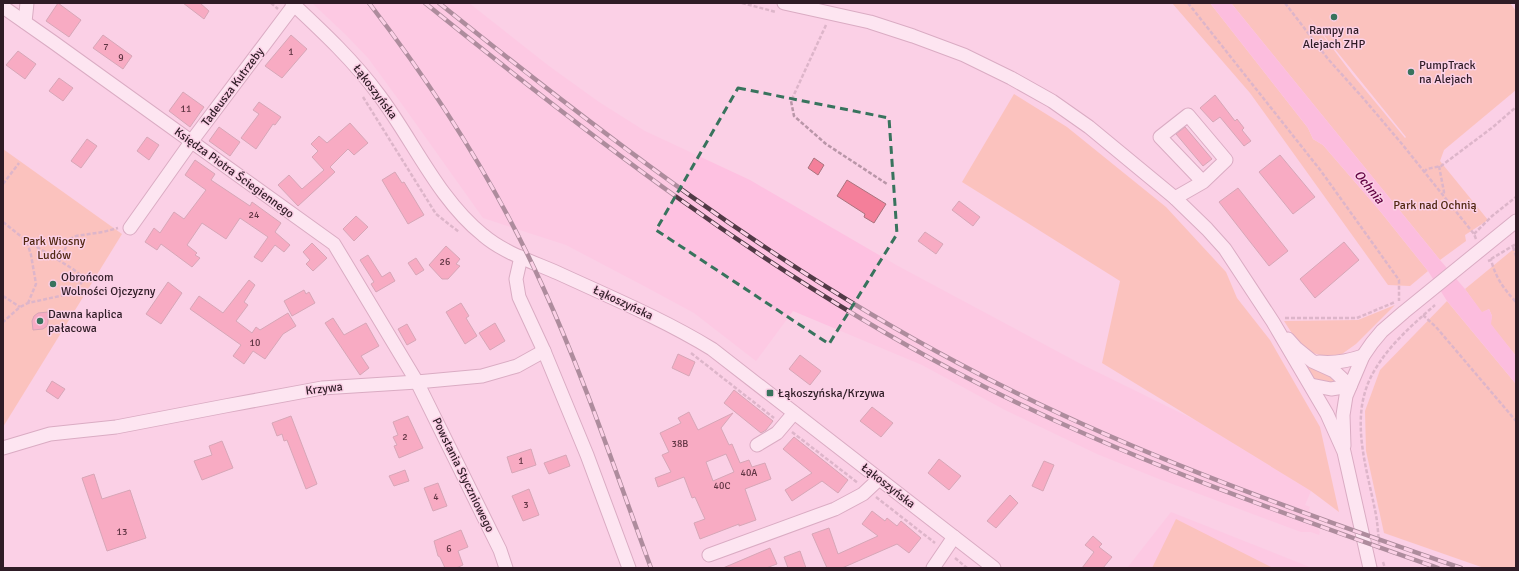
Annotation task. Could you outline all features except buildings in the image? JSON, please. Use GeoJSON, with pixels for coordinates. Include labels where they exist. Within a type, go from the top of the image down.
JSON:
{"type":"FeatureCollection","features":[{"type":"Feature","properties":{"kind":"street"},"geometry":{"type":"LineString","coordinates":[[25,22],[27,3]]}},
{"type":"Feature","properties":{"kind":"street","name":"Tadeusza Kutrzeby"},"geometry":{"type":"LineString","coordinates":[[125,228],[293,4]]}},
{"type":"Feature","properties":{"kind":"street","name":"Łąkoszyńska"},"geometry":{"type":"LineString","coordinates":[[293,4],[329,37],[353,62],[380,95],[434,177],[460,213],[490,240],[521,257],[654,317],[688,334],[712,349],[994,568]]}},
{"type":"Feature","properties":{"kind":"street","name":"Księdza Piotra Ściegiennego"},"geometry":{"type":"LineString","coordinates":[[3,8],[25,22],[334,244],[417,382]]}},
{"type":"Feature","properties":{"kind":"street"},"geometry":{"type":"LineString","coordinates":[[783,8],[830,21],[870,22],[964,55],[1011,78],[1052,101],[1089,127],[1175,198],[1225,249],[1273,322],[1301,371],[1311,385],[1327,414],[1344,452]]}},
{"type":"Feature","properties":{"kind":"street"},"geometry":{"type":"LineString","coordinates":[[1175,198],[1203,182],[1226,160],[1188,116],[1160,137],[1203,182]]}},
{"type":"Feature","properties":{"kind":"street"},"geometry":{"type":"LineString","coordinates":[[1370,568],[1344,452],[1343,415],[1350,386],[1363,356],[1408,300],[1478,252],[1516,220]]}},
{"type":"Feature","properties":{"kind":"street"},"geometry":{"type":"LineString","coordinates":[[521,257],[516,279],[519,297],[544,351],[587,455],[629,568]]}},
{"type":"Feature","properties":{"kind":"street"},"geometry":{"type":"LineString","coordinates":[[1273,322],[1296,348],[1312,362],[1334,371],[1350,386]]}},
{"type":"Feature","properties":{"kind":"street","name":"Krzywa"},"geometry":{"type":"LineString","coordinates":[[3,448],[50,434],[116,427],[322,388],[482,376],[517,366],[544,351]]}},
{"type":"Feature","properties":{"kind":"street"},"geometry":{"type":"LineString","coordinates":[[1312,362],[1343,362],[1363,356]]}},
{"type":"Feature","properties":{"kind":"street","name":"Powstania Styczniowego"},"geometry":{"type":"LineString","coordinates":[[417,382],[500,550],[506,568]]}},
{"type":"Feature","properties":{"kind":"street"},"geometry":{"type":"LineString","coordinates":[[1311,385],[1331,389],[1350,386]]}},
{"type":"Feature","properties":{"kind":"street"},"geometry":{"type":"LineString","coordinates":[[757,445],[777,433],[794,413]]}},
{"type":"Feature","properties":{"kind":"street"},"geometry":{"type":"LineString","coordinates":[[709,555],[835,509],[863,494],[879,479]]}},
{"type":"Feature","properties":{"kind":"street"},"geometry":{"type":"LineString","coordinates":[[934,568],[954,537]]}},
{"type":"Feature","properties":{"kind":"path"},"geometry":{"type":"LineString","coordinates":[[742,3],[783,8]]}},
{"type":"Feature","properties":{"kind":"path"},"geometry":{"type":"LineString","coordinates":[[1188,3],[1321,171],[1399,280],[1399,300]]}},
{"type":"Feature","properties":{"kind":"path"},"geometry":{"type":"LineString","coordinates":[[1285,3],[1328,59],[1368,103],[1474,234],[1492,216],[1516,197]]}},
{"type":"Feature","properties":{"kind":"path"},"geometry":{"type":"LineString","coordinates":[[830,21],[791,101],[794,116],[826,144],[887,184]]}},
{"type":"Feature","properties":{"kind":"path"},"geometry":{"type":"LineString","coordinates":[[1424,172],[1439,166],[1487,131],[1516,107]]}},
{"type":"Feature","properties":{"kind":"path"},"geometry":{"type":"LineString","coordinates":[[3,184],[19,163]]}},
{"type":"Feature","properties":{"kind":"path"},"geometry":{"type":"LineString","coordinates":[[1439,166],[1444,192],[1443,195]]}},
{"type":"Feature","properties":{"kind":"path"},"geometry":{"type":"LineString","coordinates":[[3,222],[27,241],[84,278],[77,290],[69,294],[28,303],[3,322]]}},
{"type":"Feature","properties":{"kind":"path"},"geometry":{"type":"LineString","coordinates":[[59,261],[70,239],[76,236],[125,228]]}},
{"type":"Feature","properties":{"kind":"path"},"geometry":{"type":"LineString","coordinates":[[27,241],[32,255],[36,284],[28,303]]}},
{"type":"Feature","properties":{"kind":"path"},"geometry":{"type":"LineString","coordinates":[[1513,247],[1516,256]]}},
{"type":"Feature","properties":{"kind":"path"},"geometry":{"type":"LineString","coordinates":[[1491,260],[1494,271],[1505,290],[1516,301]]}},
{"type":"Feature","properties":{"kind":"path"},"geometry":{"type":"LineString","coordinates":[[3,296],[20,308]]}},
{"type":"Feature","properties":{"kind":"path"},"geometry":{"type":"LineString","coordinates":[[1516,296],[1516,301]]}},
{"type":"Feature","properties":{"kind":"path"},"geometry":{"type":"LineString","coordinates":[[1273,322],[1282,318],[1357,318],[1399,300],[1408,300]]}},
{"type":"Feature","properties":{"kind":"path"},"geometry":{"type":"LineString","coordinates":[[1385,568],[1381,556],[1376,513],[1362,454],[1360,425],[1364,398],[1373,373],[1392,347],[1423,315],[1436,327],[1516,421]]}},
{"type":"Feature","properties":{"kind":"highlighted area"},"geometry":{"type":"Polygon","coordinates":[[[738,88],[889,118],[897,234],[829,344],[656,230],[738,88]]]}},
{"type":"Feature","properties":{"kind":"shaded area"},"geometry":{"type":"Polygon","coordinates":[[[312,3],[469,3],[549,66],[599,102],[645,131],[750,180],[898,266],[1079,363],[1199,422],[1311,491],[1305,505],[1310,507],[1309,510],[1320,532],[1319,535],[1311,532],[1301,532],[1159,479],[1097,454],[1005,410],[922,365],[793,311],[756,361],[694,313],[566,245],[483,218],[368,58],[312,3]]]}},
{"type":"Feature","properties":{"kind":"shaded area"},"geometry":{"type":"Polygon","coordinates":[[[1171,512],[1312,568],[1127,568],[1171,512]]]}},
{"type":"Feature","properties":{"kind":"green space"},"geometry":{"type":"Polygon","coordinates":[[[1172,3],[1210,3],[1308,128],[1313,139],[1323,145],[1380,211],[1428,271],[1410,286],[1388,285],[1250,93],[1172,3]]]}},
{"type":"Feature","properties":{"kind":"green space","name":"Park nad Ochnią"},"geometry":{"type":"Polygon","coordinates":[[[1231,3],[1510,3],[1516,11],[1516,90],[1444,150],[1440,161],[1488,220],[1465,235],[1466,241],[1440,260],[1231,3]],[[1309,17],[1352,74],[1405,138],[1406,137],[1309,17]]]}},
{"type":"Feature","properties":{"kind":"green space"},"geometry":{"type":"Polygon","coordinates":[[[1014,94],[1067,127],[1166,207],[1226,272],[1237,298],[1270,340],[1320,427],[1339,512],[1311,491],[1102,363],[1120,281],[962,182],[1014,94]]]}},
{"type":"Feature","properties":{"kind":"green space","name":"Park Wiosny Ludów"},"geometry":{"type":"Polygon","coordinates":[[[3,149],[122,234],[3,427],[3,149]]]}},
{"type":"Feature","properties":{"kind":"green space"},"geometry":{"type":"Polygon","coordinates":[[[1516,247],[1516,356],[1490,324],[1492,316],[1489,309],[1482,313],[1465,289],[1516,247]]]}},
{"type":"Feature","properties":{"kind":"green space"},"geometry":{"type":"Polygon","coordinates":[[[1447,301],[1516,384],[1516,568],[1484,568],[1384,533],[1366,451],[1365,411],[1380,370],[1447,301]]]}},
{"type":"Feature","properties":{"kind":"green space"},"geometry":{"type":"Polygon","coordinates":[[[1395,305],[1356,344],[1342,354],[1326,357],[1310,352],[1297,341],[1284,321],[1358,320],[1395,305]]]}},
{"type":"Feature","properties":{"kind":"green space"},"geometry":{"type":"Polygon","coordinates":[[[1309,367],[1326,373],[1334,381],[1333,384],[1320,382],[1314,379],[1306,368],[1309,367]]]}},
{"type":"Feature","properties":{"kind":"green space"},"geometry":{"type":"Polygon","coordinates":[[[1176,519],[1273,568],[1152,568],[1176,519]]]}},
{"type":"Feature","properties":{"kind":"water","name":"Ochnia"},"geometry":{"type":"Polygon","coordinates":[[[1210,3],[1231,3],[1465,289],[1482,312],[1489,309],[1492,316],[1491,324],[1516,356],[1516,384],[1447,301],[1428,271],[1380,211],[1323,145],[1313,139],[1308,128],[1210,3]]]}},
{"type":"Feature","properties":{"kind":"railway"},"geometry":{"type":"LineString","coordinates":[[369,3],[394,36],[441,104],[485,174],[524,247],[572,355],[651,568]]}},
{"type":"Feature","properties":{"kind":"railway"},"geometry":{"type":"LineString","coordinates":[[425,3],[551,103],[680,200],[814,290],[883,332],[1013,401],[1132,454],[1253,502],[1438,568]]}},
{"type":"Feature","properties":{"kind":"railway"},"geometry":{"type":"LineString","coordinates":[[439,3],[563,101],[690,195],[821,284],[889,325],[958,363],[1019,394],[1142,450],[1269,500],[1461,568]]}},
{"type":"Feature","properties":{"kind":"place","name":"Rampy na Alejach ZHP"},"geometry":{"type":"Point","coordinates":[1334,17]}},
{"type":"Feature","properties":{"kind":"place","name":"PumpTrack na Alejach"},"geometry":{"type":"Point","coordinates":[1411,72]}},
{"type":"Feature","properties":{"kind":"place","name":"Obrońcom Wolności Ojczyzny"},"geometry":{"type":"Point","coordinates":[53,284]}},
{"type":"Feature","properties":{"kind":"place","name":"Dawna kaplica pałacowa"},"geometry":{"type":"Point","coordinates":[40,321]}},
{"type":"Feature","properties":{"kind":"place","name":"Łąkoszyńska/Krzywa"},"geometry":{"type":"Point","coordinates":[770,393]}}]}
